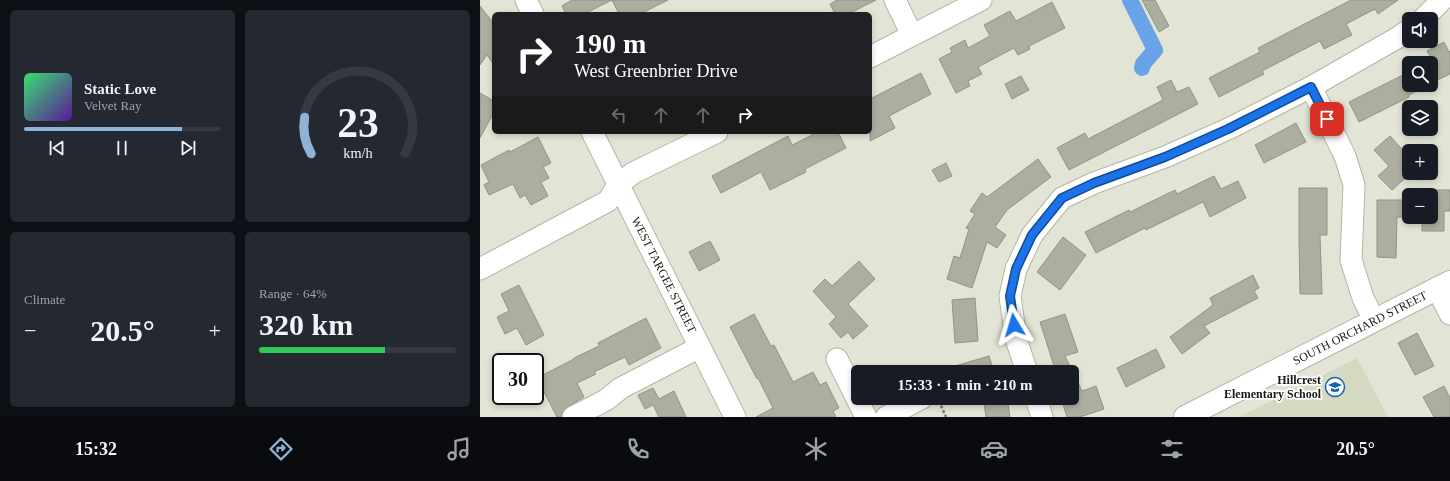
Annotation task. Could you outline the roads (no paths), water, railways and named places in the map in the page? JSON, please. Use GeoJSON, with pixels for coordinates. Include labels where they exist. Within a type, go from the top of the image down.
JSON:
{"type":"FeatureCollection","features":[{"type":"Feature","properties":{"kind":"main road","name":"SOUTH ORCHARD STREET"},"geometry":{"type":"LineString","coordinates":[[1185,417],[1444,285]]}},
{"type":"Feature","properties":{"kind":"street"},"geometry":{"type":"LineString","coordinates":[[526,0],[532,12]]}},
{"type":"Feature","properties":{"kind":"street"},"geometry":{"type":"LineString","coordinates":[[895,0],[912,35]]}},
{"type":"Feature","properties":{"kind":"street"},"geometry":{"type":"LineString","coordinates":[[872,55],[981,0]]}},
{"type":"Feature","properties":{"kind":"street"},"geometry":{"type":"LineString","coordinates":[[1430,12],[1442,0]]}},
{"type":"Feature","properties":{"kind":"street"},"geometry":{"type":"LineString","coordinates":[[1025,365],[1016,339],[1010,296],[1016,269],[1032,235],[1062,198],[1094,183],[1165,157],[1222,132],[1311,87],[1402,35]]}},
{"type":"Feature","properties":{"kind":"street"},"geometry":{"type":"LineString","coordinates":[[1311,87],[1345,156],[1354,185],[1351,260],[1363,298],[1374,320]]}},
{"type":"Feature","properties":{"kind":"street","name":"WEST TARGEE STREET"},"geometry":{"type":"LineString","coordinates":[[593,134],[735,417]]}},
{"type":"Feature","properties":{"kind":"street"},"geometry":{"type":"LineString","coordinates":[[480,269],[608,201],[618,185],[633,173],[713,134]]}},
{"type":"Feature","properties":{"kind":"street"},"geometry":{"type":"LineString","coordinates":[[1444,285],[1450,314]]}},
{"type":"Feature","properties":{"kind":"street"},"geometry":{"type":"LineString","coordinates":[[573,417],[606,400],[621,388],[700,347]]}},
{"type":"Feature","properties":{"kind":"street"},"geometry":{"type":"LineString","coordinates":[[837,359],[866,417]]}},
{"type":"Feature","properties":{"kind":"street"},"geometry":{"type":"LineString","coordinates":[[886,417],[909,405]]}},
{"type":"Feature","properties":{"kind":"street"},"geometry":{"type":"LineString","coordinates":[[1038,405],[1042,417]]}},
{"type":"Feature","properties":{"kind":"waterway"},"geometry":{"type":"LineString","coordinates":[[1130,0],[1155,50],[1143,64],[1142,68]]}},
{"type":"Feature","properties":{"kind":"place","name":"Hillcrest Elementary School"},"geometry":{"type":"Point","coordinates":[1335,387]}}]}
